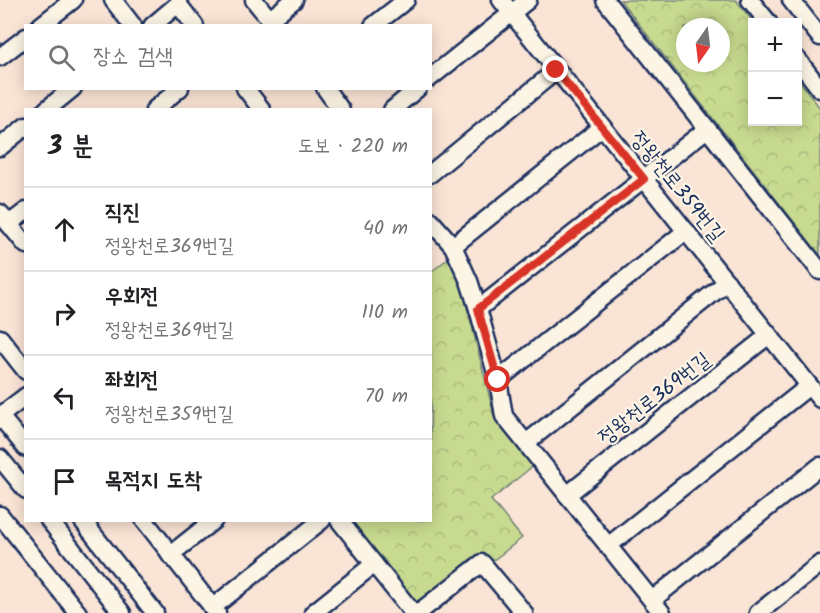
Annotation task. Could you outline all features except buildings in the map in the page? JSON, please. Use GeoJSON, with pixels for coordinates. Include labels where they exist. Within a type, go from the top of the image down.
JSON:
{"type":"FeatureCollection","features":[{"type":"Feature","properties":{"kind":"street"},"geometry":{"type":"LineString","coordinates":[[43,24],[73,0]]}},
{"type":"Feature","properties":{"kind":"street"},"geometry":{"type":"LineString","coordinates":[[113,0],[131,24]]}},
{"type":"Feature","properties":{"kind":"street"},"geometry":{"type":"LineString","coordinates":[[254,0],[272,22],[294,0]]}},
{"type":"Feature","properties":{"kind":"street"},"geometry":{"type":"LineString","coordinates":[[376,24],[406,0]]}},
{"type":"Feature","properties":{"kind":"street"},"geometry":{"type":"LineString","coordinates":[[432,76],[506,6],[528,0]]}},
{"type":"Feature","properties":{"kind":"street"},"geometry":{"type":"LineString","coordinates":[[605,0],[820,272]]}},
{"type":"Feature","properties":{"kind":"street"},"geometry":{"type":"LineString","coordinates":[[750,0],[765,18]]}},
{"type":"Feature","properties":{"kind":"street"},"geometry":{"type":"LineString","coordinates":[[791,0],[820,37]]}},
{"type":"Feature","properties":{"kind":"street"},"geometry":{"type":"LineString","coordinates":[[154,24],[181,2],[194,24]]}},
{"type":"Feature","properties":{"kind":"street","name":"정왕천로359번길"},"geometry":{"type":"LineString","coordinates":[[506,6],[820,399]]}},
{"type":"Feature","properties":{"kind":"street"},"geometry":{"type":"LineString","coordinates":[[0,57],[24,39]]}},
{"type":"Feature","properties":{"kind":"street"},"geometry":{"type":"LineString","coordinates":[[802,65],[820,89]]}},
{"type":"Feature","properties":{"kind":"street"},"geometry":{"type":"LineString","coordinates":[[432,172],[556,70]]}},
{"type":"Feature","properties":{"kind":"street"},"geometry":{"type":"LineString","coordinates":[[48,108],[71,90]]}},
{"type":"Feature","properties":{"kind":"street"},"geometry":{"type":"LineString","coordinates":[[156,108],[178,90]]}},
{"type":"Feature","properties":{"kind":"street"},"geometry":{"type":"LineString","coordinates":[[247,90],[260,108]]}},
{"type":"Feature","properties":{"kind":"street"},"geometry":{"type":"LineString","coordinates":[[326,90],[340,108]]}},
{"type":"Feature","properties":{"kind":"street"},"geometry":{"type":"LineString","coordinates":[[394,108],[416,90]]}},
{"type":"Feature","properties":{"kind":"street"},"geometry":{"type":"LineString","coordinates":[[453,246],[602,127]]}},
{"type":"Feature","properties":{"kind":"street"},"geometry":{"type":"LineString","coordinates":[[0,147],[24,128]]}},
{"type":"Feature","properties":{"kind":"street"},"geometry":{"type":"LineString","coordinates":[[478,309],[707,129]]}},
{"type":"Feature","properties":{"kind":"street"},"geometry":{"type":"LineString","coordinates":[[24,212],[4,218],[24,243]]}},
{"type":"Feature","properties":{"kind":"street"},"geometry":{"type":"LineString","coordinates":[[432,221],[453,246],[469,281],[498,380],[504,416],[662,613]]}},
{"type":"Feature","properties":{"kind":"street"},"geometry":{"type":"LineString","coordinates":[[498,380],[686,231]]}},
{"type":"Feature","properties":{"kind":"street"},"geometry":{"type":"LineString","coordinates":[[526,443],[726,282]]}},
{"type":"Feature","properties":{"kind":"street","name":"정왕천로369번길"},"geometry":{"type":"LineString","coordinates":[[567,495],[769,335]]}},
{"type":"Feature","properties":{"kind":"street"},"geometry":{"type":"LineString","coordinates":[[0,338],[24,368]]}},
{"type":"Feature","properties":{"kind":"street"},"geometry":{"type":"LineString","coordinates":[[608,546],[809,386]]}},
{"type":"Feature","properties":{"kind":"street"},"geometry":{"type":"LineString","coordinates":[[24,398],[0,416],[24,446]]}},
{"type":"Feature","properties":{"kind":"street"},"geometry":{"type":"LineString","coordinates":[[0,458],[24,488]]}},
{"type":"Feature","properties":{"kind":"street"},"geometry":{"type":"LineString","coordinates":[[652,600],[820,466]]}},
{"type":"Feature","properties":{"kind":"street"},"geometry":{"type":"LineString","coordinates":[[0,515],[78,613]]}},
{"type":"Feature","properties":{"kind":"street"},"geometry":{"type":"LineString","coordinates":[[52,522],[122,613]]}},
{"type":"Feature","properties":{"kind":"street"},"geometry":{"type":"LineString","coordinates":[[84,522],[155,613]]}},
{"type":"Feature","properties":{"kind":"street"},"geometry":{"type":"LineString","coordinates":[[145,522],[214,610],[320,522]]}},
{"type":"Feature","properties":{"kind":"street"},"geometry":{"type":"LineString","coordinates":[[170,555],[211,522]]}},
{"type":"Feature","properties":{"kind":"street"},"geometry":{"type":"LineString","coordinates":[[341,522],[413,613]]}},
{"type":"Feature","properties":{"kind":"street"},"geometry":{"type":"LineString","coordinates":[[418,613],[482,563],[524,613]]}},
{"type":"Feature","properties":{"kind":"street"},"geometry":{"type":"LineString","coordinates":[[313,613],[374,564]]}},
{"type":"Feature","properties":{"kind":"street"},"geometry":{"type":"LineString","coordinates":[[758,613],[820,564]]}},
{"type":"Feature","properties":{"kind":"green space"},"geometry":{"type":"Polygon","coordinates":[[[620,0],[736,0],[750,18],[748,18],[748,126],[802,126],[802,84],[820,108],[820,255],[676,72],[730,72],[730,18],[676,18],[676,71],[620,0]]]}},
{"type":"Feature","properties":{"kind":"green space"},"geometry":{"type":"Polygon","coordinates":[[[451,256],[460,278],[495,419],[533,466],[491,500],[522,538],[491,562],[484,554],[418,606],[350,522],[432,522],[432,271],[451,256]]]}},
{"type":"Feature","properties":{"kind":"route"},"geometry":{"type":"LineString","coordinates":[[498,380],[478,309],[644,179],[556,70]]}}]}
